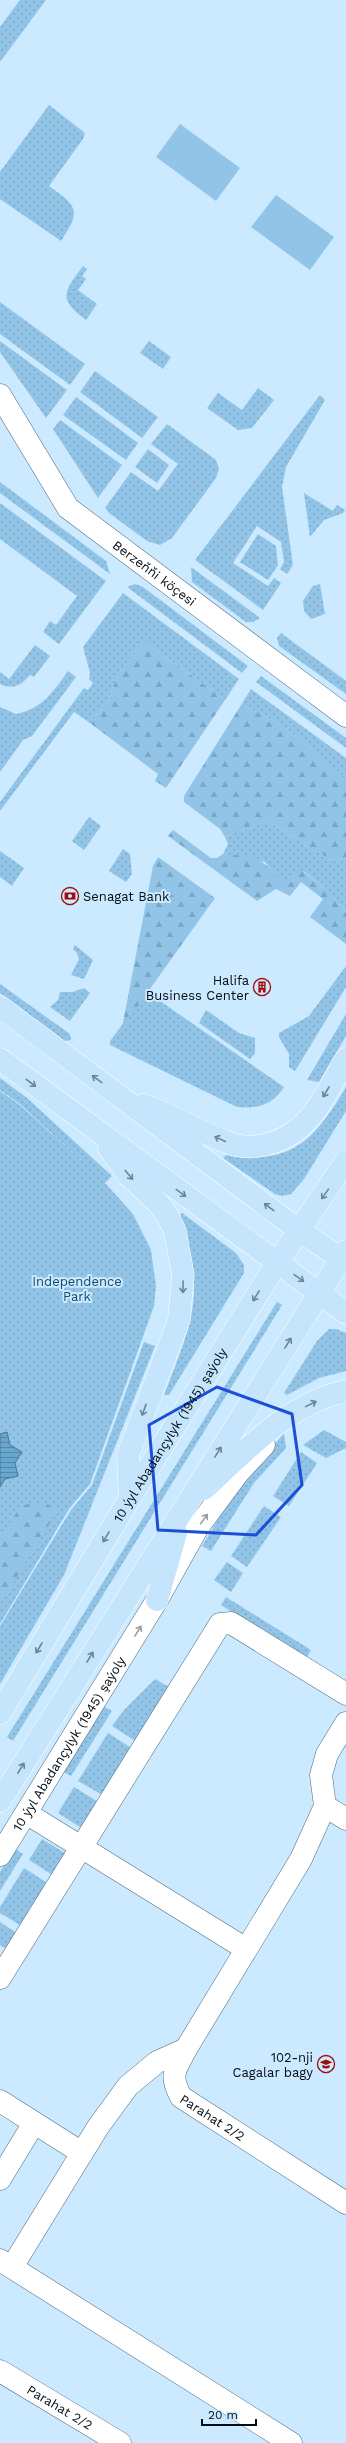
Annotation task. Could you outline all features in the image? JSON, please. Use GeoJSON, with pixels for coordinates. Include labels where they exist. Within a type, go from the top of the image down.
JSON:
{"type":"FeatureCollection","features":[{"type":"Feature","properties":{"kind":"main road"},"geometry":{"type":"LineString","coordinates":[[0,1007],[300,1230],[344,1257],[183,1507],[0,1801]]}},
{"type":"Feature","properties":{"kind":"main road"},"geometry":{"type":"LineString","coordinates":[[0,1059],[346,1313]]}},
{"type":"Feature","properties":{"kind":"main road"},"geometry":{"type":"LineString","coordinates":[[124,1098],[169,1114],[236,1146],[261,1146],[286,1138],[312,1116],[346,1059]]}},
{"type":"Feature","properties":{"kind":"main road"},"geometry":{"type":"LineString","coordinates":[[98,1132],[129,1176],[159,1204],[167,1215],[175,1231],[183,1274],[179,1320],[154,1380],[128,1455],[130,1498]]}},
{"type":"Feature","properties":{"kind":"main road","name":"10 ýyl Abadançylyk (1945) şaýoly"},"geometry":{"type":"LineString","coordinates":[[0,1712],[130,1498],[277,1263],[346,1161]]}},
{"type":"Feature","properties":{"kind":"main road"},"geometry":{"type":"LineString","coordinates":[[157,1600],[183,1507],[248,1448],[290,1416],[318,1401],[346,1391]]}},
{"type":"Feature","properties":{"kind":"street","name":"Berzeňňi köçesi"},"geometry":{"type":"LineString","coordinates":[[0,395],[68,508],[346,716]]}},
{"type":"Feature","properties":{"kind":"street","name":"10 ýyl Abadançylyk (1945) şaýoly"},"geometry":{"type":"LineString","coordinates":[[0,1855],[157,1600],[198,1527],[238,1473],[290,1416]]}},
{"type":"Feature","properties":{"kind":"street"},"geometry":{"type":"LineString","coordinates":[[0,1978],[220,1624],[225,1622],[231,1623],[346,1694]]}},
{"type":"Feature","properties":{"kind":"street"},"geometry":{"type":"LineString","coordinates":[[346,1723],[327,1754],[321,1775],[325,1806],[346,1819]]}},
{"type":"Feature","properties":{"kind":"street","name":"Parahat 2/2"},"geometry":{"type":"LineString","coordinates":[[325,1806],[301,1859],[186,2049],[177,2066],[173,2083],[181,2097],[346,2202]]}},
{"type":"Feature","properties":{"kind":"street"},"geometry":{"type":"LineString","coordinates":[[26,1813],[246,1949]]}},
{"type":"Feature","properties":{"kind":"street"},"geometry":{"type":"LineString","coordinates":[[186,2049],[157,2062],[128,2086],[6,2264],[292,2443]]}},
{"type":"Feature","properties":{"kind":"street"},"geometry":{"type":"LineString","coordinates":[[0,2101],[82,2153]]}},
{"type":"Feature","properties":{"kind":"street"},"geometry":{"type":"LineString","coordinates":[[0,2179],[34,2123]]}},
{"type":"Feature","properties":{"kind":"street","name":"Parahat 2/2"},"geometry":{"type":"LineString","coordinates":[[0,2371],[120,2443]]}},
{"type":"Feature","properties":{"kind":"highlighted area"},"geometry":{"type":"Polygon","coordinates":[[[217,1387],[292,1414],[302,1485],[256,1535],[158,1530],[149,1425],[217,1387]]]}},
{"type":"Feature","properties":{"kind":"green space"},"geometry":{"type":"Polygon","coordinates":[[[20,0],[46,0],[0,62],[0,27],[20,0]]]}},
{"type":"Feature","properties":{"kind":"green space"},"geometry":{"type":"Polygon","coordinates":[[[49,105],[85,133],[83,139],[49,186],[66,199],[71,204],[73,209],[74,215],[72,222],[61,241],[0,199],[0,172],[49,105]]]}},
{"type":"Feature","properties":{"kind":"green space"},"geometry":{"type":"Polygon","coordinates":[[[180,124],[240,168],[216,201],[156,157],[180,124]]]}},
{"type":"Feature","properties":{"kind":"green space"},"geometry":{"type":"Polygon","coordinates":[[[276,195],[334,237],[310,270],[251,227],[276,195]]]}},
{"type":"Feature","properties":{"kind":"green space"},"geometry":{"type":"Polygon","coordinates":[[[83,266],[87,269],[82,276],[86,279],[78,290],[97,304],[86,320],[77,313],[67,301],[66,295],[71,282],[83,266]]]}},
{"type":"Feature","properties":{"kind":"green space"},"geometry":{"type":"Polygon","coordinates":[[[0,302],[85,364],[70,385],[0,334],[0,302]]]}},
{"type":"Feature","properties":{"kind":"green space"},"geometry":{"type":"Polygon","coordinates":[[[0,341],[67,390],[46,418],[0,352],[0,341]]]}},
{"type":"Feature","properties":{"kind":"green space"},"geometry":{"type":"Polygon","coordinates":[[[149,341],[171,357],[163,369],[140,353],[149,341]]]}},
{"type":"Feature","properties":{"kind":"green space"},"geometry":{"type":"Polygon","coordinates":[[[95,371],[158,417],[142,438],[80,392],[95,371]]]}},
{"type":"Feature","properties":{"kind":"green space"},"geometry":{"type":"Polygon","coordinates":[[[258,388],[274,400],[252,428],[238,430],[207,408],[218,393],[242,410],[258,388]]]}},
{"type":"Feature","properties":{"kind":"green space"},"geometry":{"type":"Polygon","coordinates":[[[320,395],[325,400],[286,467],[282,487],[293,565],[287,574],[280,569],[284,562],[281,542],[257,526],[233,563],[268,586],[274,578],[281,583],[263,610],[195,560],[320,395]]]}},
{"type":"Feature","properties":{"kind":"green space"},"geometry":{"type":"Polygon","coordinates":[[[76,397],[138,443],[126,460],[63,415],[76,397]]]}},
{"type":"Feature","properties":{"kind":"green space"},"geometry":{"type":"Polygon","coordinates":[[[60,420],[122,465],[98,498],[53,429],[60,420]]]}},
{"type":"Feature","properties":{"kind":"green space"},"geometry":{"type":"Polygon","coordinates":[[[167,424],[216,460],[219,469],[216,478],[172,538],[160,545],[147,541],[109,513],[105,508],[131,472],[158,491],[178,464],[151,444],[167,424]]]}},
{"type":"Feature","properties":{"kind":"green space"},"geometry":{"type":"Polygon","coordinates":[[[148,449],[169,465],[157,483],[135,467],[148,449]]]}},
{"type":"Feature","properties":{"kind":"green space"},"geometry":{"type":"Polygon","coordinates":[[[0,482],[106,561],[110,574],[0,493],[0,482]]]}},
{"type":"Feature","properties":{"kind":"green space"},"geometry":{"type":"Polygon","coordinates":[[[304,493],[333,511],[337,505],[345,510],[343,513],[324,520],[310,537],[304,493]]]}},
{"type":"Feature","properties":{"kind":"green space"},"geometry":{"type":"Polygon","coordinates":[[[0,503],[106,581],[59,644],[43,632],[50,621],[56,625],[77,596],[0,539],[0,503]]]}},
{"type":"Feature","properties":{"kind":"green space"},"geometry":{"type":"Polygon","coordinates":[[[258,534],[276,546],[278,565],[268,580],[240,562],[258,534]]]}},
{"type":"Feature","properties":{"kind":"green space"},"geometry":{"type":"Polygon","coordinates":[[[191,567],[260,618],[253,622],[246,622],[192,582],[191,567]]]}},
{"type":"Feature","properties":{"kind":"green space"},"geometry":{"type":"Polygon","coordinates":[[[135,584],[143,587],[248,666],[242,673],[127,587],[135,584]]]}},
{"type":"Feature","properties":{"kind":"green space"},"geometry":{"type":"Polygon","coordinates":[[[320,584],[325,614],[311,619],[304,611],[303,601],[313,586],[320,584]]]}},
{"type":"Feature","properties":{"kind":"green space"},"geometry":{"type":"Polygon","coordinates":[[[123,593],[239,679],[225,700],[144,641],[118,674],[108,700],[90,723],[74,712],[0,811],[0,802],[84,688],[88,690],[93,683],[89,679],[90,673],[83,647],[123,593]]]}},
{"type":"Feature","properties":{"kind":"green space"},"geometry":{"type":"Polygon","coordinates":[[[281,633],[346,681],[346,694],[279,646],[277,638],[281,633]]]}},
{"type":"Feature","properties":{"kind":"green space"},"geometry":{"type":"Polygon","coordinates":[[[144,641],[225,700],[166,788],[155,781],[158,774],[90,723],[108,700],[118,674],[144,641]]]}},
{"type":"Feature","properties":{"kind":"green space"},"geometry":{"type":"Polygon","coordinates":[[[35,645],[50,656],[34,677],[30,675],[17,686],[9,687],[0,684],[0,672],[9,679],[35,645]]]}},
{"type":"Feature","properties":{"kind":"green space"},"geometry":{"type":"Polygon","coordinates":[[[68,671],[76,677],[32,736],[23,740],[0,772],[0,707],[16,714],[33,708],[52,692],[68,671]]]}},
{"type":"Feature","properties":{"kind":"green space"},"geometry":{"type":"Polygon","coordinates":[[[261,676],[346,738],[346,748],[256,682],[261,676]]]}},
{"type":"Feature","properties":{"kind":"green space"},"geometry":{"type":"Polygon","coordinates":[[[251,689],[346,758],[346,778],[283,727],[256,711],[241,705],[251,689]]]}},
{"type":"Feature","properties":{"kind":"green space"},"geometry":{"type":"Polygon","coordinates":[[[241,705],[256,711],[283,727],[346,778],[346,858],[336,862],[313,850],[268,821],[225,837],[220,829],[184,802],[184,796],[241,705]]]}},
{"type":"Feature","properties":{"kind":"green space"},"geometry":{"type":"Polygon","coordinates":[[[89,817],[101,826],[84,850],[72,841],[89,817]]]}},
{"type":"Feature","properties":{"kind":"green space"},"geometry":{"type":"Polygon","coordinates":[[[268,821],[313,850],[336,862],[346,858],[346,912],[327,890],[303,871],[282,882],[265,862],[223,854],[228,844],[225,837],[268,821]]]}},
{"type":"Feature","properties":{"kind":"green space"},"geometry":{"type":"Polygon","coordinates":[[[173,830],[211,858],[217,858],[223,854],[256,859],[269,867],[282,881],[302,871],[327,890],[346,912],[346,944],[310,917],[323,899],[301,882],[290,896],[276,889],[257,901],[168,836],[173,830]]]}},
{"type":"Feature","properties":{"kind":"green space"},"geometry":{"type":"Polygon","coordinates":[[[123,849],[130,854],[132,874],[126,882],[109,871],[123,849]]]}},
{"type":"Feature","properties":{"kind":"green space"},"geometry":{"type":"Polygon","coordinates":[[[0,851],[24,868],[12,886],[0,877],[0,851]]]}},
{"type":"Feature","properties":{"kind":"green space"},"geometry":{"type":"Polygon","coordinates":[[[158,857],[215,898],[122,1028],[153,866],[158,857]]]}},
{"type":"Feature","properties":{"kind":"green space"},"geometry":{"type":"Polygon","coordinates":[[[75,945],[93,960],[84,979],[71,975],[79,959],[77,953],[73,949],[75,945]]]}},
{"type":"Feature","properties":{"kind":"green space"},"geometry":{"type":"Polygon","coordinates":[[[346,966],[346,987],[295,1071],[289,1067],[289,1054],[279,1037],[279,1033],[309,1016],[346,966]]]}},
{"type":"Feature","properties":{"kind":"green space"},"geometry":{"type":"Polygon","coordinates":[[[0,984],[70,1034],[71,1040],[65,1041],[0,993],[0,984]]]}},
{"type":"Feature","properties":{"kind":"green space"},"geometry":{"type":"Polygon","coordinates":[[[84,988],[90,993],[70,1021],[50,1007],[58,1000],[60,992],[73,992],[84,988]]]}},
{"type":"Feature","properties":{"kind":"green space"},"geometry":{"type":"Polygon","coordinates":[[[147,992],[284,1087],[275,1098],[269,1102],[252,1107],[237,1107],[110,1045],[110,1041],[147,992]]]}},
{"type":"Feature","properties":{"kind":"green space"},"geometry":{"type":"Polygon","coordinates":[[[206,1010],[239,1033],[255,1038],[255,1053],[250,1059],[199,1023],[206,1010]]]}},
{"type":"Feature","properties":{"kind":"green space"},"geometry":{"type":"Polygon","coordinates":[[[346,1014],[346,1036],[319,1082],[307,1080],[346,1014]]]}},
{"type":"Feature","properties":{"kind":"green space","name":"Independence Park"},"geometry":{"type":"Polygon","coordinates":[[[0,1078],[27,1098],[112,1176],[105,1183],[133,1214],[151,1250],[156,1286],[154,1306],[90,1484],[69,1509],[0,1624],[0,1091],[21,1106],[91,1169],[21,1105],[0,1090],[0,1078]]]}},
{"type":"Feature","properties":{"kind":"green space"},"geometry":{"type":"Polygon","coordinates":[[[346,1087],[346,1111],[304,1179],[291,1194],[282,1196],[275,1194],[223,1158],[226,1155],[249,1157],[268,1156],[285,1152],[299,1145],[323,1122],[346,1087]]]}},
{"type":"Feature","properties":{"kind":"green space"},"geometry":{"type":"Polygon","coordinates":[[[182,1213],[236,1253],[244,1265],[244,1273],[169,1395],[164,1395],[189,1326],[193,1307],[193,1267],[180,1216],[182,1213]]]}},
{"type":"Feature","properties":{"kind":"green space"},"geometry":{"type":"Polygon","coordinates":[[[277,1302],[282,1305],[13,1741],[7,1737],[277,1302]]]}},
{"type":"Feature","properties":{"kind":"green space"},"geometry":{"type":"Polygon","coordinates":[[[329,1329],[336,1329],[346,1333],[346,1371],[319,1378],[287,1395],[284,1393],[317,1341],[329,1329]]]}},
{"type":"Feature","properties":{"kind":"green space"},"geometry":{"type":"Polygon","coordinates":[[[144,1342],[155,1346],[64,1575],[0,1684],[0,1626],[71,1510],[92,1485],[144,1342]]]}},
{"type":"Feature","properties":{"kind":"green space"},"geometry":{"type":"Polygon","coordinates":[[[324,1430],[346,1442],[346,1448],[326,1458],[303,1445],[324,1430]]]}},
{"type":"Feature","properties":{"kind":"green space"},"geometry":{"type":"Polygon","coordinates":[[[284,1433],[286,1448],[254,1483],[211,1551],[202,1546],[232,1497],[284,1433]]]}},
{"type":"Feature","properties":{"kind":"green space"},"geometry":{"type":"Polygon","coordinates":[[[301,1452],[317,1463],[289,1506],[273,1496],[301,1452]]]}},
{"type":"Feature","properties":{"kind":"green space"},"geometry":{"type":"Polygon","coordinates":[[[44,1502],[58,1510],[0,1605],[0,1540],[21,1505],[44,1502]]]}},
{"type":"Feature","properties":{"kind":"green space"},"geometry":{"type":"Polygon","coordinates":[[[264,1506],[281,1517],[247,1567],[231,1556],[264,1506]]]}},
{"type":"Feature","properties":{"kind":"green space"},"geometry":{"type":"Polygon","coordinates":[[[227,1562],[243,1573],[231,1592],[214,1580],[227,1562]]]}},
{"type":"Feature","properties":{"kind":"green space"},"geometry":{"type":"Polygon","coordinates":[[[226,1597],[311,1650],[306,1659],[221,1605],[226,1597]]]}},
{"type":"Feature","properties":{"kind":"green space"},"geometry":{"type":"Polygon","coordinates":[[[155,1679],[171,1688],[137,1742],[112,1726],[124,1710],[155,1679]]]}},
{"type":"Feature","properties":{"kind":"green space"},"geometry":{"type":"Polygon","coordinates":[[[103,1706],[112,1711],[71,1776],[62,1771],[103,1706]]]}},
{"type":"Feature","properties":{"kind":"green space"},"geometry":{"type":"Polygon","coordinates":[[[108,1733],[133,1749],[104,1796],[78,1781],[108,1733]]]}},
{"type":"Feature","properties":{"kind":"green space"},"geometry":{"type":"Polygon","coordinates":[[[74,1787],[100,1803],[83,1829],[58,1813],[74,1787]]]}},
{"type":"Feature","properties":{"kind":"green space"},"geometry":{"type":"Polygon","coordinates":[[[42,1839],[68,1855],[54,1876],[29,1860],[42,1839]]]}},
{"type":"Feature","properties":{"kind":"green space"},"geometry":{"type":"Polygon","coordinates":[[[14,1848],[23,1854],[0,1891],[0,1872],[14,1848]]]}},
{"type":"Feature","properties":{"kind":"green space"},"geometry":{"type":"Polygon","coordinates":[[[24,1868],[49,1884],[23,1927],[0,1913],[0,1907],[24,1868]]]}},
{"type":"Feature","properties":{"kind":"green space"},"geometry":{"type":"Polygon","coordinates":[[[0,1922],[18,1934],[8,1950],[0,1945],[0,1922]]]}},
{"type":"Feature","properties":{"kind":"shaded area"},"geometry":{"type":"Polygon","coordinates":[[[7,1432],[10,1445],[22,1452],[15,1463],[18,1476],[5,1479],[0,1487],[0,1434],[7,1432]]]}},
{"type":"Feature","properties":{"kind":"place","name":"Senagat Bank"},"geometry":{"type":"Point","coordinates":[70,896]}},
{"type":"Feature","properties":{"kind":"place","name":"Halifa Business Center"},"geometry":{"type":"Point","coordinates":[262,987]}},
{"type":"Feature","properties":{"kind":"place","name":"102-nji Cagalar bagy"},"geometry":{"type":"Point","coordinates":[326,2064]}}]}
